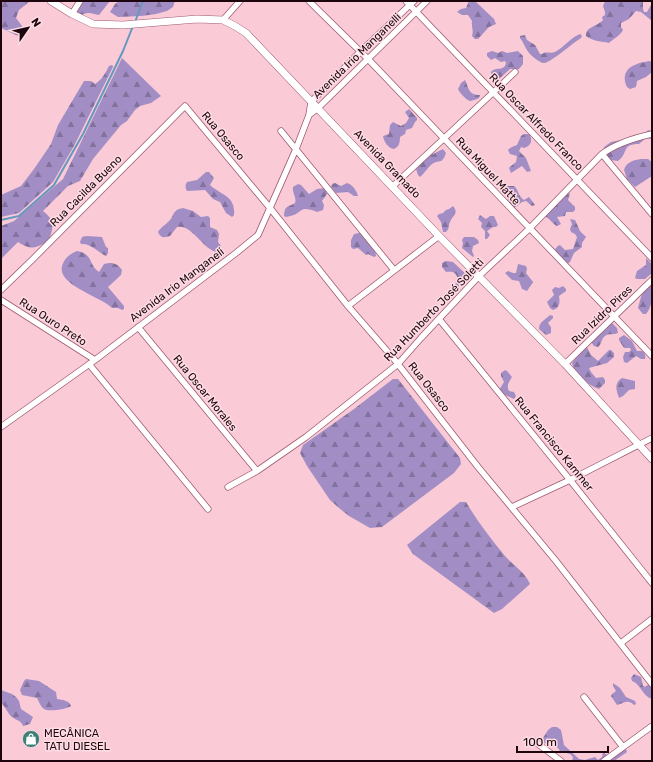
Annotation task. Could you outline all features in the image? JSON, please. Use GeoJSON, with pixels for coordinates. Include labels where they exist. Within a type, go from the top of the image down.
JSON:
{"type":"FeatureCollection","features":[{"type":"Feature","properties":{"kind":"street","name":"Avenida Gramado"},"geometry":{"type":"LineString","coordinates":[[51,1],[72,14],[93,24],[138,24],[197,19],[223,20],[246,33],[439,236],[565,364],[652,459]]}},
{"type":"Feature","properties":{"kind":"street"},"geometry":{"type":"LineString","coordinates":[[72,14],[80,1]]}},
{"type":"Feature","properties":{"kind":"street"},"geometry":{"type":"LineString","coordinates":[[223,20],[240,1]]}},
{"type":"Feature","properties":{"kind":"street","name":"Rua Miguel Matte"},"geometry":{"type":"LineString","coordinates":[[309,1],[368,59],[652,356]]}},
{"type":"Feature","properties":{"kind":"street","name":"Avenida Irio Manganelli"},"geometry":{"type":"LineString","coordinates":[[318,108],[428,1]]}},
{"type":"Feature","properties":{"kind":"street","name":"Avenida Irio Manganelli"},"geometry":{"type":"LineString","coordinates":[[311,102],[410,2]]}},
{"type":"Feature","properties":{"kind":"street","name":"Rua Oscar Alfredo Franco"},"geometry":{"type":"LineString","coordinates":[[410,2],[417,12],[652,258]]}},
{"type":"Feature","properties":{"kind":"street"},"geometry":{"type":"LineString","coordinates":[[393,186],[515,72]]}},
{"type":"Feature","properties":{"kind":"street","name":"Avenida Irio Manganeli"},"geometry":{"type":"LineString","coordinates":[[1,427],[95,360],[258,235],[296,149],[309,115],[311,102]]}},
{"type":"Feature","properties":{"kind":"street","name":"Rua Osasco"},"geometry":{"type":"LineString","coordinates":[[185,106],[270,208],[348,306],[398,364],[478,467],[512,507],[652,684]]}},
{"type":"Feature","properties":{"kind":"street","name":"Rua Cacilda Bueno"},"geometry":{"type":"LineString","coordinates":[[1,290],[185,106]]}},
{"type":"Feature","properties":{"kind":"street"},"geometry":{"type":"LineString","coordinates":[[309,115],[318,108]]}},
{"type":"Feature","properties":{"kind":"street"},"geometry":{"type":"LineString","coordinates":[[281,131],[394,270]]}},
{"type":"Feature","properties":{"kind":"street","name":"Rua Humberto José Soletti"},"geometry":{"type":"LineString","coordinates":[[228,487],[257,471],[306,437],[398,364],[420,338],[479,276],[529,229],[602,154],[615,145],[637,137],[652,134]]}},
{"type":"Feature","properties":{"kind":"street"},"geometry":{"type":"LineString","coordinates":[[602,154],[652,214]]}},
{"type":"Feature","properties":{"kind":"street"},"geometry":{"type":"LineString","coordinates":[[348,306],[439,236]]}},
{"type":"Feature","properties":{"kind":"street","name":"Rua Izidro Pires"},"geometry":{"type":"LineString","coordinates":[[565,364],[615,318],[652,280]]}},
{"type":"Feature","properties":{"kind":"street","name":"Rua Ouro Preto"},"geometry":{"type":"LineString","coordinates":[[1,300],[95,360]]}},
{"type":"Feature","properties":{"kind":"street","name":"Rua Francisco Kammer"},"geometry":{"type":"LineString","coordinates":[[439,319],[652,583]]}},
{"type":"Feature","properties":{"kind":"street","name":"Rua Oscar Morales"},"geometry":{"type":"LineString","coordinates":[[138,327],[257,471]]}},
{"type":"Feature","properties":{"kind":"street"},"geometry":{"type":"LineString","coordinates":[[89,364],[208,509]]}},
{"type":"Feature","properties":{"kind":"street"},"geometry":{"type":"LineString","coordinates":[[512,507],[570,480],[652,438]]}},
{"type":"Feature","properties":{"kind":"street"},"geometry":{"type":"LineString","coordinates":[[620,643],[652,619]]}},
{"type":"Feature","properties":{"kind":"street"},"geometry":{"type":"LineString","coordinates":[[584,697],[623,747]]}},
{"type":"Feature","properties":{"kind":"street"},"geometry":{"type":"LineString","coordinates":[[604,761],[652,726]]}},
{"type":"Feature","properties":{"kind":"street"},"geometry":{"type":"LineString","coordinates":[[534,741],[561,761]]}},
{"type":"Feature","properties":{"kind":"green space"},"geometry":{"type":"Polygon","coordinates":[[[1,1],[30,1],[19,10],[16,18],[26,34],[24,36],[15,35],[1,28],[1,1]]]}},
{"type":"Feature","properties":{"kind":"green space"},"geometry":{"type":"Polygon","coordinates":[[[83,1],[110,1],[99,15],[89,13],[82,15],[78,14],[77,12],[83,1]]]}},
{"type":"Feature","properties":{"kind":"green space"},"geometry":{"type":"Polygon","coordinates":[[[119,1],[175,1],[173,7],[167,11],[141,16],[118,17],[110,12],[119,1]]]}},
{"type":"Feature","properties":{"kind":"green space"},"geometry":{"type":"Polygon","coordinates":[[[469,1],[476,2],[494,19],[496,24],[489,27],[478,39],[475,39],[472,36],[472,21],[468,15],[462,15],[457,12],[466,8],[469,1]]]}},
{"type":"Feature","properties":{"kind":"green space"},"geometry":{"type":"Polygon","coordinates":[[[605,1],[643,1],[644,12],[647,12],[652,3],[652,21],[641,12],[636,11],[629,19],[621,23],[623,30],[622,32],[609,43],[592,39],[586,36],[586,33],[603,20],[602,17],[605,15],[605,12],[603,6],[605,1]]]}},
{"type":"Feature","properties":{"kind":"green space"},"geometry":{"type":"Polygon","coordinates":[[[580,34],[582,36],[581,38],[546,63],[538,61],[530,54],[520,38],[520,36],[525,35],[527,40],[535,45],[540,54],[542,54],[555,52],[580,34]]]}},
{"type":"Feature","properties":{"kind":"green space"},"geometry":{"type":"Polygon","coordinates":[[[492,51],[498,53],[502,51],[507,53],[518,51],[523,56],[523,64],[519,69],[510,69],[499,79],[495,80],[492,78],[491,72],[495,69],[504,67],[506,63],[505,61],[501,62],[495,58],[491,60],[487,56],[487,53],[492,51]]]}},
{"type":"Feature","properties":{"kind":"green space"},"geometry":{"type":"Polygon","coordinates":[[[122,58],[161,96],[151,103],[140,106],[135,110],[93,159],[80,181],[68,186],[43,211],[52,221],[52,232],[49,241],[34,248],[27,247],[18,242],[1,259],[1,226],[14,221],[63,179],[122,58]]]}},
{"type":"Feature","properties":{"kind":"green space"},"geometry":{"type":"Polygon","coordinates":[[[652,62],[652,72],[646,77],[637,81],[636,87],[630,89],[627,87],[625,76],[627,70],[639,63],[652,62]]]}},
{"type":"Feature","properties":{"kind":"green space"},"geometry":{"type":"Polygon","coordinates":[[[112,65],[113,67],[74,146],[53,182],[19,213],[1,217],[1,195],[21,186],[34,169],[51,144],[58,125],[84,81],[91,81],[95,84],[102,78],[109,66],[112,65]]]}},
{"type":"Feature","properties":{"kind":"green space"},"geometry":{"type":"Polygon","coordinates":[[[465,80],[473,94],[480,95],[479,98],[470,101],[460,92],[458,89],[461,83],[465,80]]]}},
{"type":"Feature","properties":{"kind":"green space"},"geometry":{"type":"Polygon","coordinates":[[[409,109],[417,120],[412,128],[406,130],[405,134],[400,137],[398,146],[394,149],[387,144],[383,136],[389,134],[390,125],[393,122],[401,126],[406,123],[409,118],[405,112],[409,109]]]}},
{"type":"Feature","properties":{"kind":"green space"},"geometry":{"type":"Polygon","coordinates":[[[648,130],[652,131],[652,139],[646,138],[639,144],[633,144],[627,147],[618,161],[610,160],[603,151],[604,147],[611,142],[644,135],[648,130]]]}},
{"type":"Feature","properties":{"kind":"green space"},"geometry":{"type":"Polygon","coordinates":[[[524,134],[530,135],[531,142],[524,148],[521,147],[519,151],[526,158],[531,171],[527,172],[522,166],[511,173],[509,168],[516,162],[517,156],[510,154],[508,150],[517,145],[521,136],[524,134]]]}},
{"type":"Feature","properties":{"kind":"green space"},"geometry":{"type":"Polygon","coordinates":[[[443,149],[446,153],[443,159],[432,164],[420,177],[416,169],[430,155],[443,149]]]}},
{"type":"Feature","properties":{"kind":"green space"},"geometry":{"type":"Polygon","coordinates":[[[641,159],[648,159],[652,162],[652,176],[635,187],[627,179],[624,170],[628,163],[641,159]]]}},
{"type":"Feature","properties":{"kind":"green space"},"geometry":{"type":"Polygon","coordinates":[[[206,172],[209,172],[214,178],[210,185],[227,197],[233,204],[234,215],[232,217],[226,213],[220,202],[213,199],[205,190],[186,190],[187,182],[197,180],[206,172]]]}},
{"type":"Feature","properties":{"kind":"green space"},"geometry":{"type":"Polygon","coordinates":[[[335,183],[341,186],[347,183],[351,185],[357,192],[358,196],[354,196],[348,192],[336,193],[331,187],[332,184],[335,183]]]}},
{"type":"Feature","properties":{"kind":"green space"},"geometry":{"type":"Polygon","coordinates":[[[298,184],[301,185],[309,194],[317,189],[325,188],[327,194],[322,201],[324,205],[323,210],[317,212],[306,209],[292,216],[284,216],[286,208],[295,203],[293,187],[298,184]]]}},
{"type":"Feature","properties":{"kind":"green space"},"geometry":{"type":"Polygon","coordinates":[[[507,186],[514,186],[524,200],[529,197],[535,205],[532,206],[526,201],[514,208],[511,207],[504,189],[507,186]]]}},
{"type":"Feature","properties":{"kind":"green space"},"geometry":{"type":"Polygon","coordinates":[[[569,193],[568,200],[575,207],[575,210],[573,212],[566,212],[565,216],[557,217],[561,224],[557,226],[546,217],[546,214],[552,210],[553,207],[565,195],[569,193]]]}},
{"type":"Feature","properties":{"kind":"green space"},"geometry":{"type":"Polygon","coordinates":[[[453,206],[455,208],[455,214],[447,231],[443,232],[441,222],[437,216],[453,206]]]}},
{"type":"Feature","properties":{"kind":"green space"},"geometry":{"type":"Polygon","coordinates":[[[183,208],[193,211],[201,217],[208,216],[210,218],[210,227],[217,230],[219,234],[218,242],[221,246],[218,252],[213,251],[193,233],[183,227],[177,227],[170,236],[164,237],[160,235],[158,232],[160,229],[169,221],[177,210],[183,208]]]}},
{"type":"Feature","properties":{"kind":"green space"},"geometry":{"type":"Polygon","coordinates":[[[480,215],[486,219],[490,216],[494,216],[498,225],[487,231],[490,235],[487,239],[485,239],[485,231],[481,227],[482,223],[478,219],[480,215]]]}},
{"type":"Feature","properties":{"kind":"green space"},"geometry":{"type":"Polygon","coordinates":[[[570,219],[575,220],[580,231],[586,237],[582,243],[582,247],[574,253],[570,262],[567,264],[555,249],[560,245],[565,250],[573,249],[577,237],[571,232],[570,229],[572,224],[570,219]]]}},
{"type":"Feature","properties":{"kind":"green space"},"geometry":{"type":"Polygon","coordinates":[[[354,234],[362,234],[375,250],[376,256],[366,255],[358,248],[353,249],[351,247],[351,240],[354,234]]]}},
{"type":"Feature","properties":{"kind":"green space"},"geometry":{"type":"Polygon","coordinates":[[[82,237],[102,237],[106,247],[108,248],[108,253],[106,256],[91,246],[81,244],[80,242],[82,237]]]}},
{"type":"Feature","properties":{"kind":"green space"},"geometry":{"type":"Polygon","coordinates":[[[464,237],[474,237],[478,240],[479,243],[473,246],[473,257],[462,248],[462,240],[464,237]]]}},
{"type":"Feature","properties":{"kind":"green space"},"geometry":{"type":"Polygon","coordinates":[[[77,251],[82,252],[89,257],[93,266],[99,272],[104,264],[107,263],[112,263],[122,270],[121,275],[108,287],[124,306],[124,309],[112,308],[73,285],[66,279],[62,273],[63,263],[72,253],[77,251]]]}},
{"type":"Feature","properties":{"kind":"green space"},"geometry":{"type":"Polygon","coordinates":[[[646,258],[652,264],[652,273],[645,279],[637,279],[635,278],[637,271],[646,265],[646,258]]]}},
{"type":"Feature","properties":{"kind":"green space"},"geometry":{"type":"Polygon","coordinates":[[[446,261],[453,262],[468,276],[467,280],[457,288],[455,285],[458,279],[455,273],[446,272],[442,267],[442,263],[446,261]]]}},
{"type":"Feature","properties":{"kind":"green space"},"geometry":{"type":"Polygon","coordinates":[[[518,264],[526,266],[526,273],[533,282],[527,291],[522,289],[519,281],[512,280],[505,273],[508,271],[516,273],[518,264]]]}},
{"type":"Feature","properties":{"kind":"green space"},"geometry":{"type":"Polygon","coordinates":[[[652,285],[652,300],[650,308],[646,314],[643,314],[638,308],[641,298],[646,289],[652,285]]]}},
{"type":"Feature","properties":{"kind":"green space"},"geometry":{"type":"Polygon","coordinates":[[[563,286],[566,291],[559,296],[559,304],[557,308],[553,310],[547,302],[554,295],[552,290],[555,287],[559,288],[563,286]]]}},
{"type":"Feature","properties":{"kind":"green space"},"geometry":{"type":"Polygon","coordinates":[[[550,315],[553,316],[548,323],[551,327],[551,333],[546,335],[539,329],[539,327],[541,323],[550,315]]]}},
{"type":"Feature","properties":{"kind":"green space"},"geometry":{"type":"Polygon","coordinates":[[[611,323],[617,328],[618,333],[607,335],[598,347],[594,346],[591,342],[611,323]]]}},
{"type":"Feature","properties":{"kind":"green space"},"geometry":{"type":"Polygon","coordinates":[[[624,335],[632,341],[637,351],[642,351],[644,353],[645,359],[641,359],[636,356],[627,363],[624,362],[623,357],[625,352],[629,352],[631,350],[630,348],[624,348],[619,340],[619,338],[624,335]]]}},
{"type":"Feature","properties":{"kind":"green space"},"geometry":{"type":"Polygon","coordinates":[[[587,347],[591,355],[598,361],[609,350],[614,353],[614,357],[607,363],[589,368],[596,378],[603,377],[605,380],[605,383],[599,389],[582,379],[576,372],[572,363],[587,347]]]}},
{"type":"Feature","properties":{"kind":"green space"},"geometry":{"type":"Polygon","coordinates":[[[505,370],[512,377],[508,387],[509,391],[514,392],[516,396],[514,399],[503,394],[499,390],[504,382],[501,373],[505,370]]]}},
{"type":"Feature","properties":{"kind":"green space"},"geometry":{"type":"Polygon","coordinates":[[[622,378],[635,381],[635,389],[629,390],[619,398],[616,387],[619,380],[622,378]]]}},
{"type":"Feature","properties":{"kind":"green space"},"geometry":{"type":"Polygon","coordinates":[[[393,379],[398,379],[460,458],[461,464],[454,473],[382,527],[370,528],[349,516],[330,500],[300,453],[303,445],[393,379]]]}},
{"type":"Feature","properties":{"kind":"green space"},"geometry":{"type":"Polygon","coordinates":[[[460,502],[466,502],[479,523],[505,556],[525,576],[530,584],[502,609],[494,613],[413,554],[407,545],[460,502]]]}},
{"type":"Feature","properties":{"kind":"green space"},"geometry":{"type":"Polygon","coordinates":[[[634,674],[641,677],[643,686],[645,687],[652,684],[652,699],[632,681],[631,678],[634,674]]]}},
{"type":"Feature","properties":{"kind":"green space"},"geometry":{"type":"Polygon","coordinates":[[[26,679],[39,681],[56,692],[57,699],[67,701],[71,706],[58,710],[44,709],[37,698],[22,695],[20,690],[26,679]]]}},
{"type":"Feature","properties":{"kind":"green space"},"geometry":{"type":"Polygon","coordinates":[[[613,683],[620,688],[626,697],[635,701],[636,704],[634,705],[628,702],[617,705],[611,696],[616,691],[613,683]]]}},
{"type":"Feature","properties":{"kind":"green space"},"geometry":{"type":"Polygon","coordinates":[[[1,690],[16,697],[19,701],[21,709],[33,717],[30,724],[23,726],[10,715],[1,703],[1,690]]]}},
{"type":"Feature","properties":{"kind":"green space"},"geometry":{"type":"Polygon","coordinates":[[[552,727],[557,727],[561,730],[564,745],[579,759],[585,760],[595,757],[598,760],[602,757],[603,752],[607,755],[625,747],[627,752],[614,761],[572,761],[573,757],[570,754],[560,751],[555,746],[544,743],[543,738],[552,727]]]}},
{"type":"Feature","properties":{"kind":"waterway"},"geometry":{"type":"LineString","coordinates":[[135,22],[143,1]]}},
{"type":"Feature","properties":{"kind":"waterway"},"geometry":{"type":"LineString","coordinates":[[1,220],[19,216],[54,185],[83,134],[123,51],[133,26]]}},
{"type":"Feature","properties":{"kind":"place","name":"MECÂNICA TATU DIESEL"},"geometry":{"type":"Point","coordinates":[31,739]}}]}
